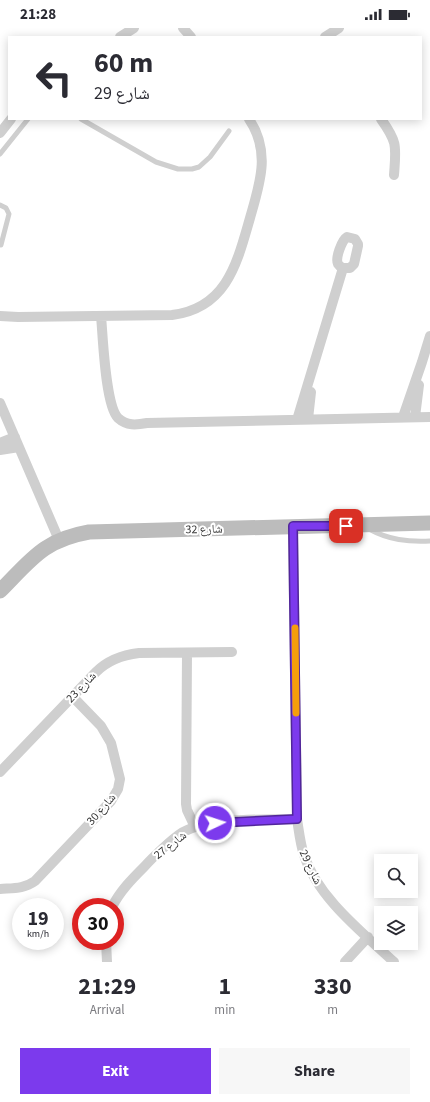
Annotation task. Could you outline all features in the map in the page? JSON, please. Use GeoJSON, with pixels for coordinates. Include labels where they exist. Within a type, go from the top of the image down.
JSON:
{"type":"FeatureCollection","features":[{"type":"Feature","properties":{"kind":"street"},"geometry":{"type":"LineString","coordinates":[[122,36],[134,28]]}},
{"type":"Feature","properties":{"kind":"street"},"geometry":{"type":"LineString","coordinates":[[183,28],[189,36]]}},
{"type":"Feature","properties":{"kind":"street"},"geometry":{"type":"LineString","coordinates":[[327,36],[339,28]]}},
{"type":"Feature","properties":{"kind":"street"},"geometry":{"type":"LineString","coordinates":[[0,316],[172,315],[195,309],[207,302],[227,281],[239,257],[258,191],[262,169],[260,143],[255,129],[250,120]]}},
{"type":"Feature","properties":{"kind":"street"},"geometry":{"type":"LineString","coordinates":[[382,120],[390,132],[395,144],[394,175]]}},
{"type":"Feature","properties":{"kind":"street"},"geometry":{"type":"LineString","coordinates":[[298,420],[343,268]]}},
{"type":"Feature","properties":{"kind":"street"},"geometry":{"type":"LineString","coordinates":[[101,316],[105,371],[113,410],[120,420],[129,425],[147,423],[430,417]]}},
{"type":"Feature","properties":{"kind":"street"},"geometry":{"type":"LineString","coordinates":[[0,321],[18,317]]}},
{"type":"Feature","properties":{"kind":"street"},"geometry":{"type":"LineString","coordinates":[[403,417],[430,336]]}},
{"type":"Feature","properties":{"kind":"street"},"geometry":{"type":"LineString","coordinates":[[415,417],[416,398],[422,362]]}},
{"type":"Feature","properties":{"kind":"street"},"geometry":{"type":"LineString","coordinates":[[308,419],[309,400],[315,374],[315,364]]}},
{"type":"Feature","properties":{"kind":"street"},"geometry":{"type":"LineString","coordinates":[[0,402],[59,540]]}},
{"type":"Feature","properties":{"kind":"street"},"geometry":{"type":"LineString","coordinates":[[0,443],[15,437]]}},
{"type":"Feature","properties":{"kind":"street"},"geometry":{"type":"LineString","coordinates":[[0,450],[19,446]]}},
{"type":"Feature","properties":{"kind":"street","name":"شارع 32"},"geometry":{"type":"LineString","coordinates":[[0,591],[40,551],[59,540],[76,534],[89,532],[430,523]]}},
{"type":"Feature","properties":{"kind":"street","name":"شارع 29"},"geometry":{"type":"LineString","coordinates":[[293,526],[297,819],[301,845],[308,866],[334,904],[394,962]]}},
{"type":"Feature","properties":{"kind":"street","name":"شارع 23"},"geometry":{"type":"LineString","coordinates":[[0,772],[102,666],[117,658],[139,653],[232,652]]}},
{"type":"Feature","properties":{"kind":"street"},"geometry":{"type":"LineString","coordinates":[[186,653],[186,804],[187,810],[195,827]]}},
{"type":"Feature","properties":{"kind":"street","name":"شارع 30"},"geometry":{"type":"LineString","coordinates":[[0,889],[28,886],[35,881],[110,801],[118,789],[119,774],[109,737],[101,726],[72,696]]}},
{"type":"Feature","properties":{"kind":"street","name":"شارع 27"},"geometry":{"type":"LineString","coordinates":[[117,898],[121,892],[151,860],[182,833],[195,827],[224,822],[297,819]]}},
{"type":"Feature","properties":{"kind":"street"},"geometry":{"type":"LineString","coordinates":[[345,962],[368,937]]}},
{"type":"Feature","properties":{"kind":"street"},"geometry":{"type":"LineString","coordinates":[[106,950],[107,962]]}},
{"type":"Feature","properties":{"kind":"lane"},"geometry":{"type":"LineString","coordinates":[[0,154],[27,120]]}},
{"type":"Feature","properties":{"kind":"lane"},"geometry":{"type":"LineString","coordinates":[[83,120],[163,166],[178,169],[192,169],[199,167],[210,157],[229,131]]}},
{"type":"Feature","properties":{"kind":"lane"},"geometry":{"type":"LineString","coordinates":[[0,205],[6,208],[9,214],[1,245]]}},
{"type":"Feature","properties":{"kind":"lane"},"geometry":{"type":"LineString","coordinates":[[361,525],[376,533],[393,539],[411,542],[430,541]]}},
{"type":"Feature","properties":{"kind":"slow traffic"},"geometry":{"type":"LineString","coordinates":[[295,628],[296,713]]}},
{"type":"Feature","properties":{"kind":"route"},"geometry":{"type":"LineString","coordinates":[[215,823],[297,819],[293,526],[346,526]]}}]}
